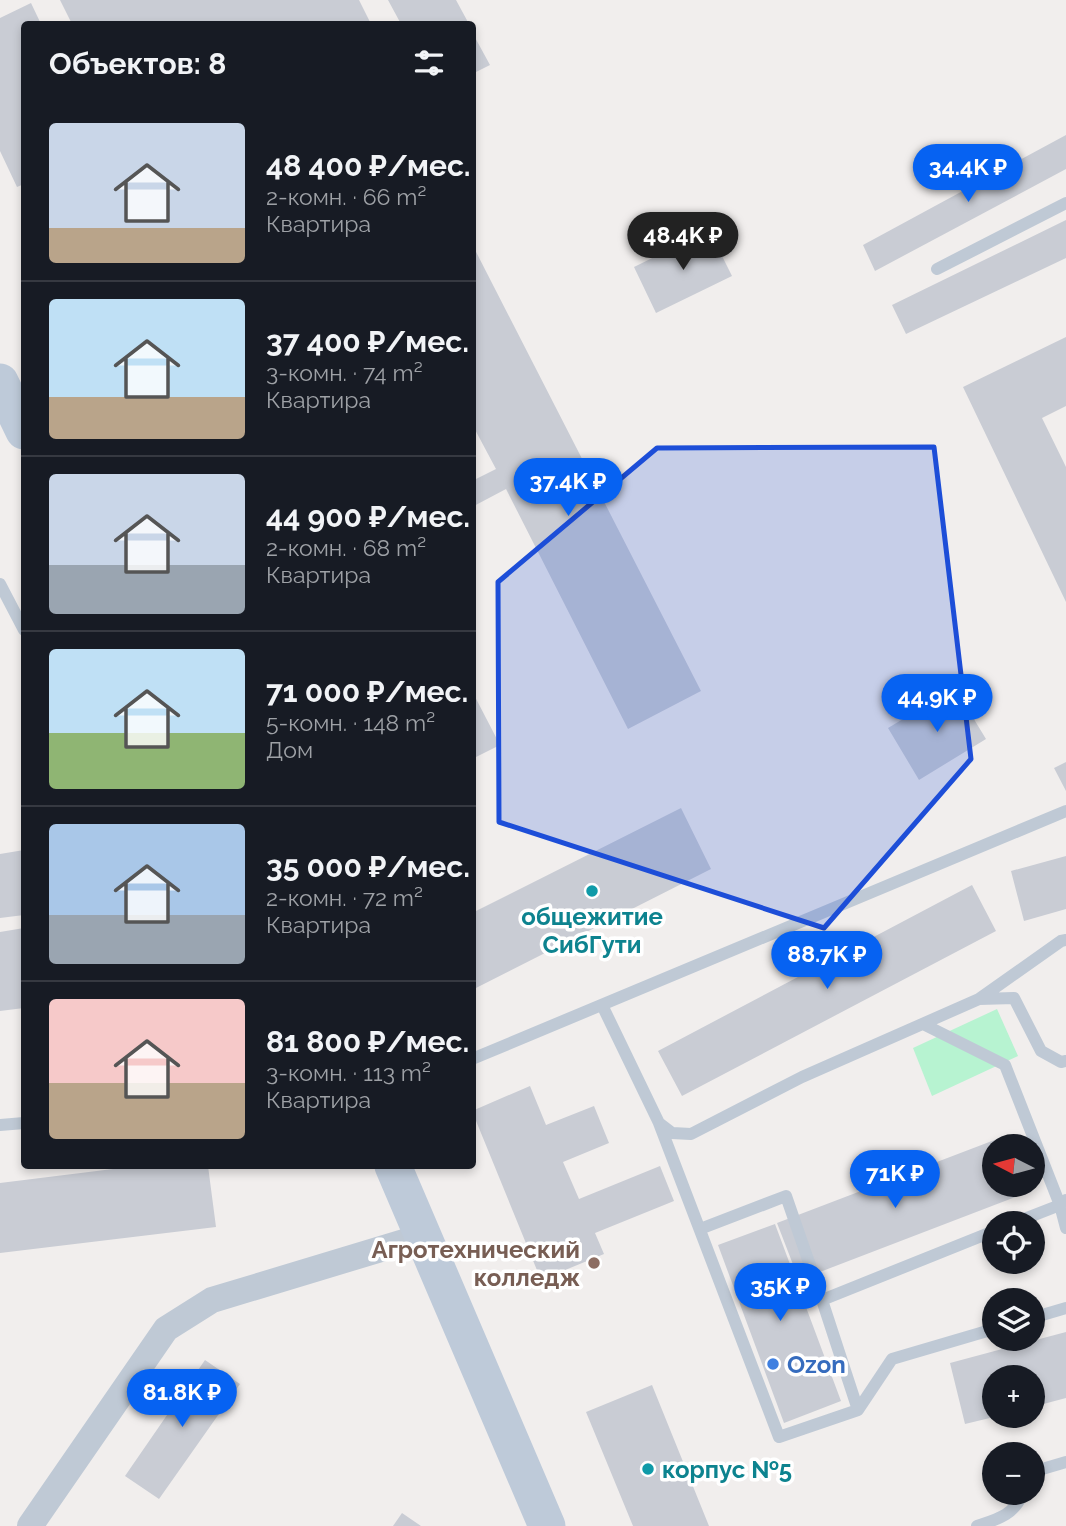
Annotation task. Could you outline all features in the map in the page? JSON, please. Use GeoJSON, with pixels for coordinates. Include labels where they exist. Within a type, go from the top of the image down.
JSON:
{"type":"FeatureCollection","features":[{"type":"Feature","properties":{"kind":"main road"},"geometry":{"type":"LineString","coordinates":[[0,382],[21,424]]}},
{"type":"Feature","properties":{"kind":"main road"},"geometry":{"type":"LineString","coordinates":[[394,1169],[547,1526]]}},
{"type":"Feature","properties":{"kind":"street"},"geometry":{"type":"LineString","coordinates":[[30,1526],[166,1329],[212,1300],[424,1236]]}},
{"type":"Feature","properties":{"kind":"lane"},"geometry":{"type":"LineString","coordinates":[[937,270],[1066,203]]}},
{"type":"Feature","properties":{"kind":"lane"},"geometry":{"type":"LineString","coordinates":[[0,584],[21,624]]}},
{"type":"Feature","properties":{"kind":"lane"},"geometry":{"type":"LineString","coordinates":[[476,1057],[1066,811]]}},
{"type":"Feature","properties":{"kind":"lane"},"geometry":{"type":"LineString","coordinates":[[659,1123],[672,1133],[691,1134],[802,1077],[979,999],[1066,940]]}},
{"type":"Feature","properties":{"kind":"lane"},"geometry":{"type":"LineString","coordinates":[[979,999],[1014,998],[1041,1051],[1060,1062],[1066,1061]]}},
{"type":"Feature","properties":{"kind":"lane"},"geometry":{"type":"LineString","coordinates":[[602,1005],[659,1123],[779,1437],[858,1410],[892,1359],[982,1333]]}},
{"type":"Feature","properties":{"kind":"lane"},"geometry":{"type":"LineString","coordinates":[[923,1024],[1004,1065],[1063,1202],[1066,1228]]}},
{"type":"Feature","properties":{"kind":"lane"},"geometry":{"type":"LineString","coordinates":[[0,1125],[21,1123]]}},
{"type":"Feature","properties":{"kind":"lane"},"geometry":{"type":"LineString","coordinates":[[700,1229],[786,1196],[858,1410]]}},
{"type":"Feature","properties":{"kind":"lane"},"geometry":{"type":"LineString","coordinates":[[1042,1211],[1063,1202]]}},
{"type":"Feature","properties":{"kind":"lane"},"geometry":{"type":"LineString","coordinates":[[822,1300],[982,1236]]}},
{"type":"Feature","properties":{"kind":"lane"},"geometry":{"type":"LineString","coordinates":[[1045,1314],[1066,1308]]}},
{"type":"Feature","properties":{"kind":"lane"},"geometry":{"type":"LineString","coordinates":[[1045,1468],[1066,1462]]}},
{"type":"Feature","properties":{"kind":"lane"},"geometry":{"type":"LineString","coordinates":[[977,1526],[1005,1517],[1016,1505]]}},
{"type":"Feature","properties":{"kind":"highlighted area"},"geometry":{"type":"Polygon","coordinates":[[[934,447],[971,759],[824,928],[499,822],[498,582],[657,448],[934,447]]]}},
{"type":"Feature","properties":{"kind":"green space"},"geometry":{"type":"Polygon","coordinates":[[[997,1009],[1018,1056],[932,1096],[913,1048],[997,1009]]]}},
{"type":"Feature","properties":{"kind":"building"},"geometry":{"type":"Polygon","coordinates":[[[60,0],[359,0],[370,21],[70,21],[60,0]]]}},
{"type":"Feature","properties":{"kind":"building"},"geometry":{"type":"Polygon","coordinates":[[[388,0],[456,0],[467,21],[399,21],[388,0]]]}},
{"type":"Feature","properties":{"kind":"building"},"geometry":{"type":"Polygon","coordinates":[[[31,3],[40,21],[21,21],[21,185],[17,187],[0,151],[0,18],[31,3]]]}},
{"type":"Feature","properties":{"kind":"building"},"geometry":{"type":"Polygon","coordinates":[[[476,39],[490,65],[476,72],[476,39]]]}},
{"type":"Feature","properties":{"kind":"building"},"geometry":{"type":"Polygon","coordinates":[[[1066,135],[1066,169],[875,271],[863,245],[1066,135]]]}},
{"type":"Feature","properties":{"kind":"building"},"geometry":{"type":"Polygon","coordinates":[[[1066,220],[1066,258],[906,334],[892,305],[1066,220]]]}},
{"type":"Feature","properties":{"kind":"building"},"geometry":{"type":"Polygon","coordinates":[[[709,230],[732,276],[656,313],[634,267],[709,230]]]}},
{"type":"Feature","properties":{"kind":"building"},"geometry":{"type":"Polygon","coordinates":[[[476,252],[701,691],[628,729],[506,489],[476,505],[476,479],[496,469],[476,432],[476,252]]]}},
{"type":"Feature","properties":{"kind":"building"},"geometry":{"type":"Polygon","coordinates":[[[1066,337],[1066,406],[1042,418],[1066,467],[1066,602],[963,387],[1066,337]]]}},
{"type":"Feature","properties":{"kind":"building"},"geometry":{"type":"Polygon","coordinates":[[[955,688],[986,739],[919,780],[888,728],[955,688]]]}},
{"type":"Feature","properties":{"kind":"building"},"geometry":{"type":"Polygon","coordinates":[[[476,699],[500,745],[476,757],[476,699]]]}},
{"type":"Feature","properties":{"kind":"building"},"geometry":{"type":"Polygon","coordinates":[[[1066,762],[1066,791],[1054,768],[1066,762]]]}},
{"type":"Feature","properties":{"kind":"building","name":"общежитие СибГути"},"geometry":{"type":"Polygon","coordinates":[[[681,808],[711,869],[476,988],[476,911],[681,808]]]}},
{"type":"Feature","properties":{"kind":"building"},"geometry":{"type":"Polygon","coordinates":[[[21,850],[21,915],[0,918],[0,854],[21,850]]]}},
{"type":"Feature","properties":{"kind":"building"},"geometry":{"type":"Polygon","coordinates":[[[1066,856],[1066,909],[1024,921],[1011,871],[1066,856]]]}},
{"type":"Feature","properties":{"kind":"building"},"geometry":{"type":"Polygon","coordinates":[[[972,885],[996,931],[682,1096],[658,1051],[972,885]]]}},
{"type":"Feature","properties":{"kind":"building"},"geometry":{"type":"Polygon","coordinates":[[[21,928],[21,1008],[0,1011],[0,932],[21,928]]]}},
{"type":"Feature","properties":{"kind":"building"},"geometry":{"type":"Polygon","coordinates":[[[530,1086],[546,1125],[594,1106],[609,1143],[563,1162],[579,1199],[660,1166],[674,1201],[595,1233],[604,1254],[541,1280],[476,1121],[476,1109],[530,1086]]]}},
{"type":"Feature","properties":{"kind":"building"},"geometry":{"type":"Polygon","coordinates":[[[982,1145],[982,1197],[1016,1197],[799,1280],[777,1223],[982,1145]]]}},
{"type":"Feature","properties":{"kind":"building"},"geometry":{"type":"Polygon","coordinates":[[[113,1169],[208,1169],[216,1227],[0,1253],[0,1183],[113,1169]]]}},
{"type":"Feature","properties":{"kind":"building"},"geometry":{"type":"Polygon","coordinates":[[[775,1224],[841,1401],[784,1423],[718,1245],[775,1224]]]}},
{"type":"Feature","properties":{"kind":"building"},"geometry":{"type":"Polygon","coordinates":[[[1066,1332],[1066,1398],[1045,1404],[1045,1365],[982,1365],[982,1420],[965,1424],[950,1363],[995,1351],[1045,1351],[1045,1338],[1066,1332]]]}},
{"type":"Feature","properties":{"kind":"building"},"geometry":{"type":"Polygon","coordinates":[[[205,1360],[240,1384],[159,1499],[125,1476],[205,1360]]]}},
{"type":"Feature","properties":{"kind":"building","name":"корпус №5"},"geometry":{"type":"Polygon","coordinates":[[[652,1385],[709,1526],[633,1526],[586,1412],[652,1385]]]}},
{"type":"Feature","properties":{"kind":"building"},"geometry":{"type":"Polygon","coordinates":[[[402,1513],[421,1526],[393,1526],[402,1513]]]}},
{"type":"Feature","properties":{"kind":"place","name":"общежитие СибГути"},"geometry":{"type":"Point","coordinates":[592,891]}},
{"type":"Feature","properties":{"kind":"place","name":"Агротехнический колледж"},"geometry":{"type":"Point","coordinates":[594,1263]}},
{"type":"Feature","properties":{"kind":"place","name":"Ozon"},"geometry":{"type":"Point","coordinates":[773,1364]}},
{"type":"Feature","properties":{"kind":"place","name":"корпус №5"},"geometry":{"type":"Point","coordinates":[648,1469]}}]}
